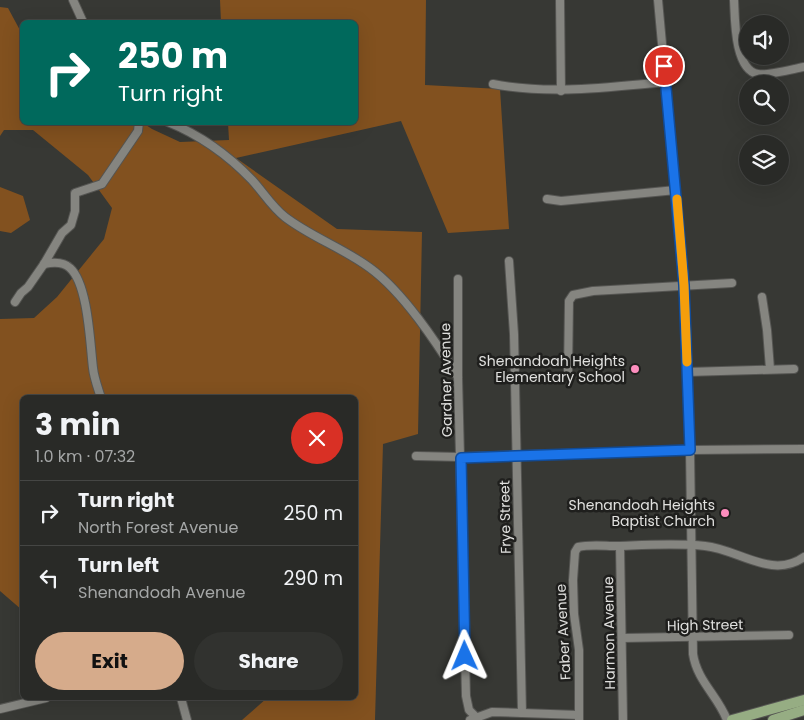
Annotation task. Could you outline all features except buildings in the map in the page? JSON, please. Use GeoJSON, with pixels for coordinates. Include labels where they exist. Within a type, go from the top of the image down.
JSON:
{"type":"FeatureCollection","features":[{"type":"Feature","properties":{"kind":"main road"},"geometry":{"type":"LineString","coordinates":[[732,720],[804,700]]}},
{"type":"Feature","properties":{"kind":"main road"},"geometry":{"type":"LineString","coordinates":[[773,720],[804,710]]}},
{"type":"Feature","properties":{"kind":"street"},"geometry":{"type":"LineString","coordinates":[[73,0],[82,20]]}},
{"type":"Feature","properties":{"kind":"street"},"geometry":{"type":"LineString","coordinates":[[560,0],[561,91]]}},
{"type":"Feature","properties":{"kind":"street"},"geometry":{"type":"LineString","coordinates":[[658,0],[684,285],[690,450],[693,654],[697,672],[727,720]]}},
{"type":"Feature","properties":{"kind":"street"},"geometry":{"type":"LineString","coordinates":[[734,0],[738,49],[748,68],[759,74],[804,67]]}},
{"type":"Feature","properties":{"kind":"street"},"geometry":{"type":"LineString","coordinates":[[493,84],[512,88],[561,91],[666,82]]}},
{"type":"Feature","properties":{"kind":"street"},"geometry":{"type":"LineString","coordinates":[[15,302],[44,264],[62,233],[71,225],[75,211],[75,193],[102,184],[138,131],[139,125]]}},
{"type":"Feature","properties":{"kind":"street"},"geometry":{"type":"LineString","coordinates":[[174,125],[200,137],[228,158],[284,216],[340,248],[370,268],[393,288],[419,321],[458,377]]}},
{"type":"Feature","properties":{"kind":"street"},"geometry":{"type":"LineString","coordinates":[[547,199],[561,201],[676,190]]}},
{"type":"Feature","properties":{"kind":"street","name":"Frye Street"},"geometry":{"type":"LineString","coordinates":[[509,261],[514,334],[522,713]]}},
{"type":"Feature","properties":{"kind":"street"},"geometry":{"type":"LineString","coordinates":[[44,264],[56,262],[64,264],[76,276],[80,286],[91,339],[95,378],[100,395]]}},
{"type":"Feature","properties":{"kind":"street","name":"Gardner Avenue"},"geometry":{"type":"LineString","coordinates":[[458,279],[458,377],[466,696],[473,718]]}},
{"type":"Feature","properties":{"kind":"street"},"geometry":{"type":"LineString","coordinates":[[568,373],[569,301],[573,295],[593,291],[732,283]]}},
{"type":"Feature","properties":{"kind":"street"},"geometry":{"type":"LineString","coordinates":[[762,298],[770,369]]}},
{"type":"Feature","properties":{"kind":"street"},"geometry":{"type":"LineString","coordinates":[[687,372],[794,369]]}},
{"type":"Feature","properties":{"kind":"street"},"geometry":{"type":"LineString","coordinates":[[416,456],[461,458],[690,450],[803,449]]}},
{"type":"Feature","properties":{"kind":"street"},"geometry":{"type":"LineString","coordinates":[[620,546],[691,545],[717,548],[762,564],[775,566],[789,565],[804,557]]}},
{"type":"Feature","properties":{"kind":"street","name":"Faber Avenue"},"geometry":{"type":"LineString","coordinates":[[579,718],[579,650],[574,614],[573,580],[575,552],[578,547],[582,546],[620,546]]}},
{"type":"Feature","properties":{"kind":"street","name":"Harmon Avenue"},"geometry":{"type":"LineString","coordinates":[[620,546],[623,720]]}},
{"type":"Feature","properties":{"kind":"street","name":"High Street"},"geometry":{"type":"LineString","coordinates":[[622,638],[789,635]]}},
{"type":"Feature","properties":{"kind":"street"},"geometry":{"type":"LineString","coordinates":[[0,709],[38,700]]}},
{"type":"Feature","properties":{"kind":"street"},"geometry":{"type":"LineString","coordinates":[[182,700],[187,720]]}},
{"type":"Feature","properties":{"kind":"street"},"geometry":{"type":"LineString","coordinates":[[473,718],[492,712],[579,718]]}},
{"type":"Feature","properties":{"kind":"shaded area"},"geometry":{"type":"Polygon","coordinates":[[[220,0],[426,0],[425,85],[500,89],[509,229],[448,233],[401,121],[236,158],[337,229],[422,232],[418,434],[383,444],[375,720],[242,720],[265,700],[358,700],[358,395],[20,395],[20,608],[0,591],[0,319],[34,318],[57,297],[104,239],[112,208],[88,175],[33,130],[4,130],[0,136],[0,7],[8,8],[20,30],[20,125],[146,125],[180,142],[229,140],[228,125],[358,125],[358,20],[221,20],[220,0]]]}},
{"type":"Feature","properties":{"kind":"shaded area"},"geometry":{"type":"Polygon","coordinates":[[[0,187],[23,196],[30,220],[11,233],[0,231],[0,187]]]}},
{"type":"Feature","properties":{"kind":"slow traffic"},"geometry":{"type":"LineString","coordinates":[[677,199],[684,285],[687,362]]}},
{"type":"Feature","properties":{"kind":"place","name":"Shenandoah Heights Elementary School"},"geometry":{"type":"Point","coordinates":[635,369]}},
{"type":"Feature","properties":{"kind":"place","name":"Shenandoah Heights Baptist Church"},"geometry":{"type":"Point","coordinates":[725,513]}},
{"type":"Feature","properties":{"kind":"route"},"geometry":{"type":"LineString","coordinates":[[465,656],[461,458],[690,450],[684,285],[664,66]]}}]}
